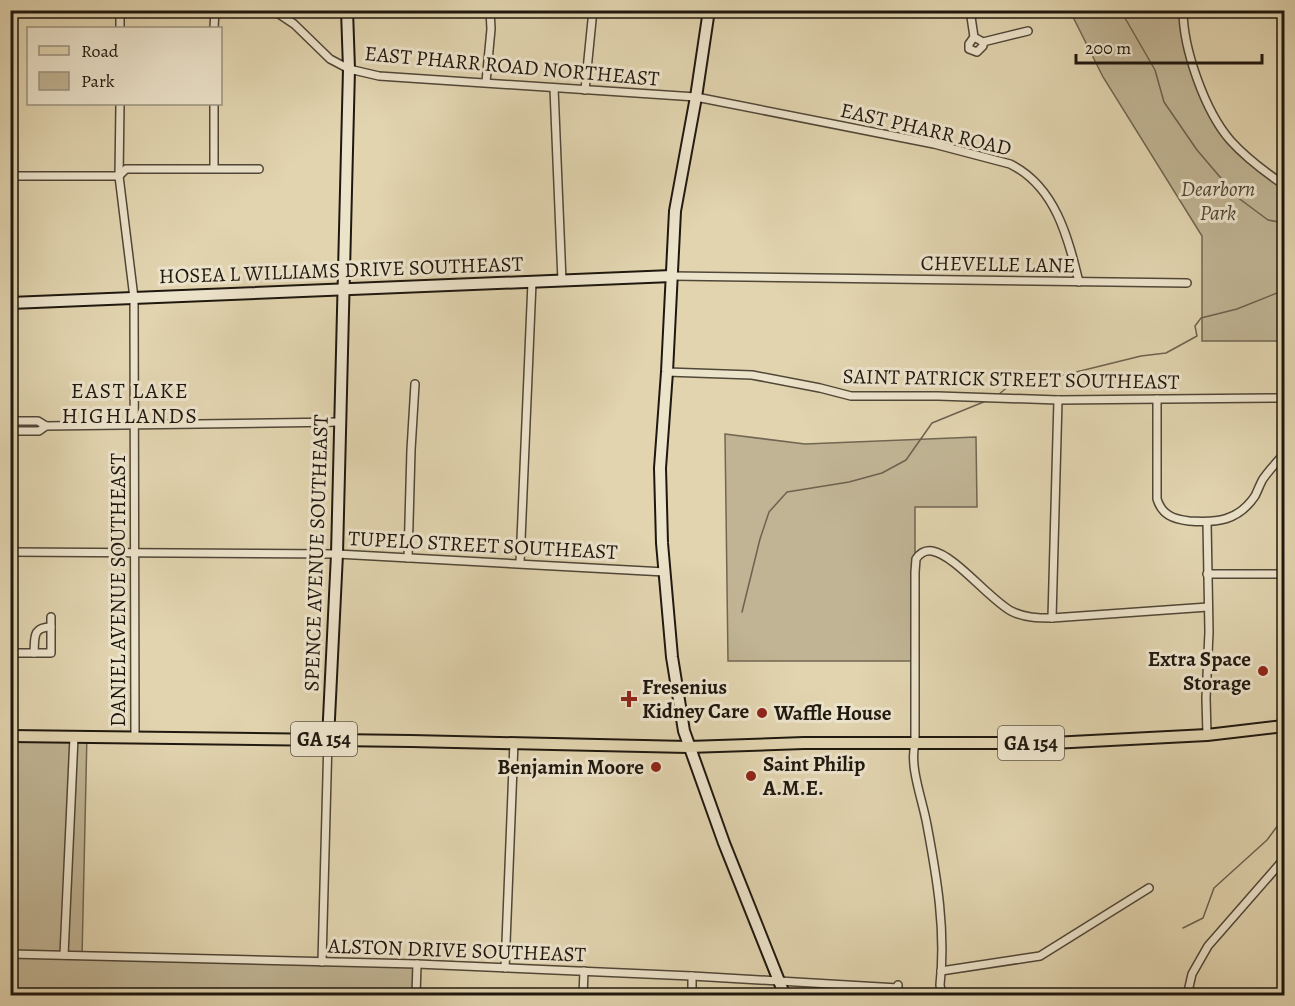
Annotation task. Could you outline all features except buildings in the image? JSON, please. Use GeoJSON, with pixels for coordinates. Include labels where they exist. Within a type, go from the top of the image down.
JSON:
{"type":"FeatureCollection","features":[{"type":"Feature","properties":{"kind":"main road","name":"GA 154"},"geometry":{"type":"LineString","coordinates":[[10,736],[514,742],[688,747],[804,743],[1052,743],[1207,735],[1284,726]]}},
{"type":"Feature","properties":{"kind":"street"},"geometry":{"type":"LineString","coordinates":[[120,10],[120,27]]}},
{"type":"Feature","properties":{"kind":"street"},"geometry":{"type":"LineString","coordinates":[[214,10],[214,27]]}},
{"type":"Feature","properties":{"kind":"street","name":"EAST PHARR ROAD NORTHEAST"},"geometry":{"type":"LineString","coordinates":[[273,10],[294,24],[330,58],[349,69],[379,76],[696,97]]}},
{"type":"Feature","properties":{"kind":"street","name":"SPENCE AVENUE SOUTHEAST"},"geometry":{"type":"LineString","coordinates":[[322,962],[328,740],[337,554],[349,69],[347,10]]}},
{"type":"Feature","properties":{"kind":"street"},"geometry":{"type":"LineString","coordinates":[[486,82],[491,29],[490,10]]}},
{"type":"Feature","properties":{"kind":"street"},"geometry":{"type":"LineString","coordinates":[[585,90],[593,10]]}},
{"type":"Feature","properties":{"kind":"street"},"geometry":{"type":"LineString","coordinates":[[709,10],[675,211],[660,468],[665,572],[672,657],[681,718],[688,747],[785,996]]}},
{"type":"Feature","properties":{"kind":"street"},"geometry":{"type":"LineString","coordinates":[[970,10],[974,37],[969,44],[969,49],[978,52],[983,42]]}},
{"type":"Feature","properties":{"kind":"street"},"geometry":{"type":"LineString","coordinates":[[1183,10],[1183,24],[1190,57],[1215,118],[1229,139],[1249,160],[1284,185]]}},
{"type":"Feature","properties":{"kind":"street"},"geometry":{"type":"LineString","coordinates":[[974,37],[983,42],[1028,31]]}},
{"type":"Feature","properties":{"kind":"street"},"geometry":{"type":"LineString","coordinates":[[554,88],[562,280]]}},
{"type":"Feature","properties":{"kind":"street","name":"EAST PHARR ROAD"},"geometry":{"type":"LineString","coordinates":[[696,97],[911,139],[1010,164],[1033,180],[1057,210],[1079,282]]}},
{"type":"Feature","properties":{"kind":"street","name":"DANIEL AVENUE SOUTHEAST"},"geometry":{"type":"LineString","coordinates":[[120,105],[119,176],[134,298],[135,737]]}},
{"type":"Feature","properties":{"kind":"street"},"geometry":{"type":"LineString","coordinates":[[214,105],[214,168]]}},
{"type":"Feature","properties":{"kind":"street"},"geometry":{"type":"LineString","coordinates":[[10,176],[119,176],[126,169],[258,169]]}},
{"type":"Feature","properties":{"kind":"street","name":"HOSEA L WILLIAMS DRIVE SOUTHEAST"},"geometry":{"type":"LineString","coordinates":[[10,303],[672,276]]}},
{"type":"Feature","properties":{"kind":"street","name":"CHEVELLE LANE"},"geometry":{"type":"LineString","coordinates":[[672,276],[1187,283]]}},
{"type":"Feature","properties":{"kind":"street"},"geometry":{"type":"LineString","coordinates":[[520,563],[532,282]]}},
{"type":"Feature","properties":{"kind":"street","name":"SAINT PATRICK STREET SOUTHEAST"},"geometry":{"type":"LineString","coordinates":[[667,372],[753,375],[850,396],[1058,400],[1284,398]]}},
{"type":"Feature","properties":{"kind":"street"},"geometry":{"type":"LineString","coordinates":[[408,558],[411,450],[416,384]]}},
{"type":"Feature","properties":{"kind":"street"},"geometry":{"type":"LineString","coordinates":[[1157,399],[1157,499],[1159,507],[1172,518],[1207,522],[1228,518],[1243,511],[1263,479],[1284,454]]}},
{"type":"Feature","properties":{"kind":"street"},"geometry":{"type":"LineString","coordinates":[[1052,618],[1058,400]]}},
{"type":"Feature","properties":{"kind":"street"},"geometry":{"type":"LineString","coordinates":[[10,421],[38,421],[46,426],[340,422]]}},
{"type":"Feature","properties":{"kind":"street"},"geometry":{"type":"LineString","coordinates":[[10,431],[39,431],[46,426]]}},
{"type":"Feature","properties":{"kind":"street"},"geometry":{"type":"LineString","coordinates":[[1207,522],[1207,735]]}},
{"type":"Feature","properties":{"kind":"street"},"geometry":{"type":"LineString","coordinates":[[942,996],[940,985],[941,911],[927,825],[913,759],[916,559],[925,551],[937,553],[950,560],[993,599],[1012,612],[1032,618],[1208,607]]}},
{"type":"Feature","properties":{"kind":"street","name":"TUPELO STREET SOUTHEAST"},"geometry":{"type":"LineString","coordinates":[[10,552],[337,554],[665,572]]}},
{"type":"Feature","properties":{"kind":"street"},"geometry":{"type":"LineString","coordinates":[[1207,574],[1284,574]]}},
{"type":"Feature","properties":{"kind":"street"},"geometry":{"type":"LineString","coordinates":[[10,653],[51,653],[51,617]]}},
{"type":"Feature","properties":{"kind":"street"},"geometry":{"type":"LineString","coordinates":[[34,653],[38,630],[42,627],[51,627]]}},
{"type":"Feature","properties":{"kind":"street"},"geometry":{"type":"LineString","coordinates":[[64,955],[74,737]]}},
{"type":"Feature","properties":{"kind":"street"},"geometry":{"type":"LineString","coordinates":[[505,968],[514,742]]}},
{"type":"Feature","properties":{"kind":"street"},"geometry":{"type":"LineString","coordinates":[[1187,996],[1192,974],[1208,946],[1284,859]]}},
{"type":"Feature","properties":{"kind":"street"},"geometry":{"type":"LineString","coordinates":[[941,971],[1040,956],[1149,888]]}},
{"type":"Feature","properties":{"kind":"street","name":"ALSTON DRIVE SOUTHEAST"},"geometry":{"type":"LineString","coordinates":[[10,954],[417,964],[898,988],[898,985]]}},
{"type":"Feature","properties":{"kind":"street"},"geometry":{"type":"LineString","coordinates":[[416,996],[417,964]]}},
{"type":"Feature","properties":{"kind":"street"},"geometry":{"type":"LineString","coordinates":[[583,996],[584,971]]}},
{"type":"Feature","properties":{"kind":"street"},"geometry":{"type":"LineString","coordinates":[[692,976],[692,996]]}},
{"type":"Feature","properties":{"kind":"green space","name":"Dearborn Park"},"geometry":{"type":"Polygon","coordinates":[[[1070,11],[1183,11],[1192,68],[1227,137],[1284,183],[1284,341],[1202,341],[1202,236],[1103,77],[1070,11]]]}},
{"type":"Feature","properties":{"kind":"green space"},"geometry":{"type":"Polygon","coordinates":[[[725,434],[805,444],[976,437],[977,507],[915,507],[915,661],[728,661],[725,434]]]}},
{"type":"Feature","properties":{"kind":"green space"},"geometry":{"type":"Polygon","coordinates":[[[11,733],[87,734],[82,957],[418,966],[418,995],[11,995],[11,733]]]}},
{"type":"Feature","properties":{"kind":"waterway"},"geometry":{"type":"LineString","coordinates":[[1124,10],[1125,18],[1155,70],[1164,102],[1197,150],[1237,197],[1268,220],[1284,223]]}},
{"type":"Feature","properties":{"kind":"waterway"},"geometry":{"type":"LineString","coordinates":[[998,395],[1016,380],[1037,375],[1060,376],[1141,356],[1166,353],[1197,336],[1195,326],[1201,318],[1237,309],[1282,291],[1284,279]]}},
{"type":"Feature","properties":{"kind":"waterway"},"geometry":{"type":"LineString","coordinates":[[742,612],[769,512],[787,492],[849,482],[882,473],[906,460],[932,423],[986,401]]}},
{"type":"Feature","properties":{"kind":"waterway"},"geometry":{"type":"LineString","coordinates":[[1183,928],[1203,918],[1214,888],[1267,840],[1284,817]]}},
{"type":"Feature","properties":{"kind":"place","name":"Extra Space Storage"},"geometry":{"type":"Point","coordinates":[1263,671]}},
{"type":"Feature","properties":{"kind":"place","name":"Fresenius Kidney Care"},"geometry":{"type":"Point","coordinates":[629,699]}},
{"type":"Feature","properties":{"kind":"place","name":"Waffle House"},"geometry":{"type":"Point","coordinates":[762,713]}},
{"type":"Feature","properties":{"kind":"place","name":"Benjamin Moore"},"geometry":{"type":"Point","coordinates":[656,767]}},
{"type":"Feature","properties":{"kind":"place","name":"Saint Philip A.M.E."},"geometry":{"type":"Point","coordinates":[751,776]}},
{"type":"Feature","properties":{"kind":"district","name":"EAST LAKE HIGHLANDS"},"geometry":{"type":"Point","coordinates":[130,404]}}]}
